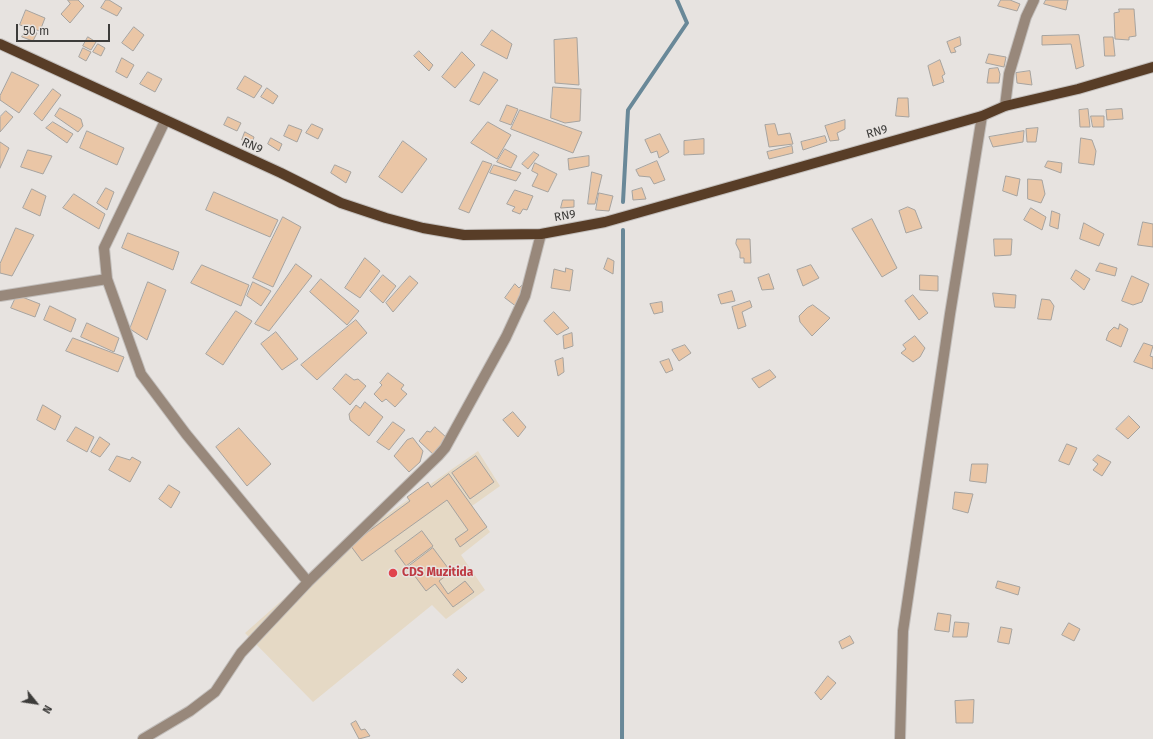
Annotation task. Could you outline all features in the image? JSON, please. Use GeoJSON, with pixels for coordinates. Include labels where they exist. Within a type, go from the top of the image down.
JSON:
{"type":"FeatureCollection","features":[{"type":"Feature","properties":{"kind":"main road","name":"RN9"},"geometry":{"type":"LineString","coordinates":[[0,44],[281,173],[341,203],[386,218],[423,228],[464,235],[541,234],[605,222],[982,116],[1005,106],[1078,89],[1153,67]]}},
{"type":"Feature","properties":{"kind":"street"},"geometry":{"type":"LineString","coordinates":[[1005,106],[1009,74],[1026,17],[1034,0]]}},
{"type":"Feature","properties":{"kind":"street"},"geometry":{"type":"LineString","coordinates":[[900,739],[903,631],[949,322],[982,116]]}},
{"type":"Feature","properties":{"kind":"street"},"geometry":{"type":"LineString","coordinates":[[165,121],[104,248],[107,279],[141,374],[186,434],[308,582]]}},
{"type":"Feature","properties":{"kind":"street"},"geometry":{"type":"LineString","coordinates":[[143,739],[190,711],[215,692],[241,653],[308,582],[445,448],[506,337],[525,296],[541,234]]}},
{"type":"Feature","properties":{"kind":"street"},"geometry":{"type":"LineString","coordinates":[[0,296],[107,279]]}},
{"type":"Feature","properties":{"kind":"shaded area","name":"CDS Muzitida"},"geometry":{"type":"Polygon","coordinates":[[[478,451],[500,486],[472,506],[490,532],[461,555],[485,590],[446,619],[432,605],[313,702],[245,633],[349,541],[478,451]]]}},
{"type":"Feature","properties":{"kind":"building"},"geometry":{"type":"Polygon","coordinates":[[[68,0],[78,0],[84,6],[70,23],[61,14],[70,4],[68,0]]]}},
{"type":"Feature","properties":{"kind":"building"},"geometry":{"type":"Polygon","coordinates":[[[106,0],[109,0],[122,8],[117,16],[101,8],[106,0]]]}},
{"type":"Feature","properties":{"kind":"building"},"geometry":{"type":"Polygon","coordinates":[[[1001,0],[1010,0],[1020,4],[1017,11],[998,6],[1001,0]]]}},
{"type":"Feature","properties":{"kind":"building"},"geometry":{"type":"Polygon","coordinates":[[[1046,0],[1068,0],[1066,10],[1044,4],[1046,0]]]}},
{"type":"Feature","properties":{"kind":"building"},"geometry":{"type":"Polygon","coordinates":[[[1119,9],[1134,9],[1136,36],[1129,37],[1129,40],[1115,39],[1114,13],[1119,12],[1119,9]]]}},
{"type":"Feature","properties":{"kind":"building"},"geometry":{"type":"Polygon","coordinates":[[[26,10],[45,18],[40,31],[20,25],[26,10]]]}},
{"type":"Feature","properties":{"kind":"building"},"geometry":{"type":"Polygon","coordinates":[[[27,27],[37,33],[33,41],[22,37],[27,27]]]}},
{"type":"Feature","properties":{"kind":"building"},"geometry":{"type":"Polygon","coordinates":[[[134,27],[144,35],[133,51],[122,43],[134,27]]]}},
{"type":"Feature","properties":{"kind":"building"},"geometry":{"type":"Polygon","coordinates":[[[492,30],[512,44],[507,59],[481,45],[492,30]]]}},
{"type":"Feature","properties":{"kind":"building"},"geometry":{"type":"Polygon","coordinates":[[[1079,35],[1084,66],[1076,69],[1071,44],[1042,45],[1042,36],[1079,35]]]}},
{"type":"Feature","properties":{"kind":"building"},"geometry":{"type":"Polygon","coordinates":[[[88,37],[96,42],[91,50],[83,46],[88,37]]]}},
{"type":"Feature","properties":{"kind":"building"},"geometry":{"type":"Polygon","coordinates":[[[960,37],[961,45],[954,48],[956,52],[951,53],[947,42],[960,37]]]}},
{"type":"Feature","properties":{"kind":"building"},"geometry":{"type":"Polygon","coordinates":[[[1104,37],[1113,37],[1115,56],[1105,56],[1104,37]]]}},
{"type":"Feature","properties":{"kind":"building"},"geometry":{"type":"Polygon","coordinates":[[[577,38],[579,85],[555,83],[554,40],[577,38]]]}},
{"type":"Feature","properties":{"kind":"building"},"geometry":{"type":"Polygon","coordinates":[[[98,44],[105,48],[101,56],[93,52],[98,44]]]}},
{"type":"Feature","properties":{"kind":"building"},"geometry":{"type":"Polygon","coordinates":[[[83,48],[91,52],[86,61],[79,57],[83,48]]]}},
{"type":"Feature","properties":{"kind":"building"},"geometry":{"type":"Polygon","coordinates":[[[419,51],[433,65],[429,71],[414,56],[419,51]]]}},
{"type":"Feature","properties":{"kind":"building"},"geometry":{"type":"Polygon","coordinates":[[[462,52],[475,65],[455,88],[442,77],[462,52]]]}},
{"type":"Feature","properties":{"kind":"building"},"geometry":{"type":"Polygon","coordinates":[[[989,54],[1006,57],[1004,67],[986,63],[989,54]]]}},
{"type":"Feature","properties":{"kind":"building"},"geometry":{"type":"Polygon","coordinates":[[[122,58],[134,65],[127,78],[116,72],[122,58]]]}},
{"type":"Feature","properties":{"kind":"building"},"geometry":{"type":"Polygon","coordinates":[[[940,60],[945,74],[942,76],[944,82],[933,86],[928,66],[940,60]]]}},
{"type":"Feature","properties":{"kind":"building"},"geometry":{"type":"Polygon","coordinates":[[[998,68],[1000,74],[999,83],[987,83],[989,69],[998,68]]]}},
{"type":"Feature","properties":{"kind":"building"},"geometry":{"type":"Polygon","coordinates":[[[1030,71],[1032,85],[1017,83],[1016,73],[1030,71]]]}},
{"type":"Feature","properties":{"kind":"building"},"geometry":{"type":"Polygon","coordinates":[[[12,72],[39,85],[19,113],[0,100],[0,96],[12,72]]]}},
{"type":"Feature","properties":{"kind":"building"},"geometry":{"type":"Polygon","coordinates":[[[148,72],[162,79],[155,92],[140,84],[148,72]]]}},
{"type":"Feature","properties":{"kind":"building"},"geometry":{"type":"Polygon","coordinates":[[[484,72],[498,80],[479,105],[470,101],[484,72]]]}},
{"type":"Feature","properties":{"kind":"building"},"geometry":{"type":"Polygon","coordinates":[[[245,76],[262,86],[254,98],[237,89],[245,76]]]}},
{"type":"Feature","properties":{"kind":"building"},"geometry":{"type":"Polygon","coordinates":[[[553,87],[581,89],[580,121],[565,123],[551,118],[553,87]]]}},
{"type":"Feature","properties":{"kind":"building"},"geometry":{"type":"Polygon","coordinates":[[[267,88],[278,96],[273,104],[261,97],[267,88]]]}},
{"type":"Feature","properties":{"kind":"building"},"geometry":{"type":"Polygon","coordinates":[[[53,89],[61,95],[42,121],[34,114],[53,89]]]}},
{"type":"Feature","properties":{"kind":"building"},"geometry":{"type":"Polygon","coordinates":[[[898,98],[908,98],[909,117],[896,116],[898,98]]]}},
{"type":"Feature","properties":{"kind":"building"},"geometry":{"type":"Polygon","coordinates":[[[507,105],[518,109],[511,125],[500,121],[507,105]]]}},
{"type":"Feature","properties":{"kind":"building"},"geometry":{"type":"Polygon","coordinates":[[[60,108],[81,119],[83,126],[78,132],[55,116],[60,108]]]}},
{"type":"Feature","properties":{"kind":"building"},"geometry":{"type":"Polygon","coordinates":[[[1088,109],[1090,127],[1080,127],[1079,110],[1088,109]]]}},
{"type":"Feature","properties":{"kind":"building"},"geometry":{"type":"Polygon","coordinates":[[[1122,109],[1123,119],[1107,120],[1106,110],[1122,109]]]}},
{"type":"Feature","properties":{"kind":"building"},"geometry":{"type":"Polygon","coordinates":[[[520,110],[582,132],[573,153],[511,129],[520,110]]]}},
{"type":"Feature","properties":{"kind":"building"},"geometry":{"type":"Polygon","coordinates":[[[6,111],[13,117],[0,132],[0,117],[6,111]]]}},
{"type":"Feature","properties":{"kind":"building"},"geometry":{"type":"Polygon","coordinates":[[[1091,116],[1104,116],[1104,127],[1093,127],[1091,116]]]}},
{"type":"Feature","properties":{"kind":"building"},"geometry":{"type":"Polygon","coordinates":[[[228,117],[241,123],[237,131],[224,125],[228,117]]]}},
{"type":"Feature","properties":{"kind":"building"},"geometry":{"type":"Polygon","coordinates":[[[845,120],[845,129],[837,133],[839,140],[830,141],[825,126],[845,120]]]}},
{"type":"Feature","properties":{"kind":"building"},"geometry":{"type":"Polygon","coordinates":[[[53,122],[73,134],[67,143],[46,128],[53,122]]]}},
{"type":"Feature","properties":{"kind":"building"},"geometry":{"type":"Polygon","coordinates":[[[488,122],[511,135],[497,159],[471,143],[488,122]]]}},
{"type":"Feature","properties":{"kind":"building"},"geometry":{"type":"Polygon","coordinates":[[[312,124],[323,129],[318,139],[306,133],[312,124]]]}},
{"type":"Feature","properties":{"kind":"building"},"geometry":{"type":"Polygon","coordinates":[[[775,124],[778,135],[790,133],[793,144],[769,147],[765,125],[775,124]]]}},
{"type":"Feature","properties":{"kind":"building"},"geometry":{"type":"Polygon","coordinates":[[[289,125],[302,130],[297,142],[284,136],[289,125]]]}},
{"type":"Feature","properties":{"kind":"building"},"geometry":{"type":"Polygon","coordinates":[[[1038,128],[1036,142],[1027,142],[1026,129],[1038,128]]]}},
{"type":"Feature","properties":{"kind":"building"},"geometry":{"type":"Polygon","coordinates":[[[87,131],[124,148],[117,165],[80,148],[87,131]]]}},
{"type":"Feature","properties":{"kind":"building"},"geometry":{"type":"Polygon","coordinates":[[[1024,131],[1023,142],[993,147],[989,137],[1024,131]]]}},
{"type":"Feature","properties":{"kind":"building"},"geometry":{"type":"Polygon","coordinates":[[[245,132],[254,137],[252,144],[242,140],[245,132]]]}},
{"type":"Feature","properties":{"kind":"building"},"geometry":{"type":"Polygon","coordinates":[[[660,134],[669,152],[659,158],[657,151],[651,153],[645,140],[660,134]]]}},
{"type":"Feature","properties":{"kind":"building"},"geometry":{"type":"Polygon","coordinates":[[[825,136],[827,142],[803,150],[801,142],[825,136]]]}},
{"type":"Feature","properties":{"kind":"building"},"geometry":{"type":"Polygon","coordinates":[[[271,138],[282,144],[279,151],[268,144],[271,138]]]}},
{"type":"Feature","properties":{"kind":"building"},"geometry":{"type":"Polygon","coordinates":[[[1081,138],[1092,140],[1096,151],[1094,165],[1079,163],[1081,138]]]}},
{"type":"Feature","properties":{"kind":"building"},"geometry":{"type":"Polygon","coordinates":[[[704,139],[704,154],[684,155],[684,141],[704,139]]]}},
{"type":"Feature","properties":{"kind":"building"},"geometry":{"type":"Polygon","coordinates":[[[403,141],[427,159],[402,193],[379,177],[403,141]]]}},
{"type":"Feature","properties":{"kind":"building"},"geometry":{"type":"Polygon","coordinates":[[[0,142],[9,148],[0,168],[0,142]]]}},
{"type":"Feature","properties":{"kind":"building"},"geometry":{"type":"Polygon","coordinates":[[[792,146],[793,153],[769,159],[767,152],[792,146]]]}},
{"type":"Feature","properties":{"kind":"building"},"geometry":{"type":"Polygon","coordinates":[[[505,149],[517,156],[511,168],[497,162],[505,149]]]}},
{"type":"Feature","properties":{"kind":"building"},"geometry":{"type":"Polygon","coordinates":[[[28,150],[52,156],[43,174],[21,167],[28,150]]]}},
{"type":"Feature","properties":{"kind":"building"},"geometry":{"type":"Polygon","coordinates":[[[534,152],[539,155],[528,169],[522,164],[534,152]]]}},
{"type":"Feature","properties":{"kind":"building"},"geometry":{"type":"Polygon","coordinates":[[[589,156],[589,166],[569,170],[568,159],[589,156]]]}},
{"type":"Feature","properties":{"kind":"building"},"geometry":{"type":"Polygon","coordinates":[[[483,161],[492,164],[469,213],[459,209],[483,161]]]}},
{"type":"Feature","properties":{"kind":"building"},"geometry":{"type":"Polygon","coordinates":[[[657,161],[665,180],[654,184],[650,177],[639,176],[636,170],[657,161]]]}},
{"type":"Feature","properties":{"kind":"building"},"geometry":{"type":"Polygon","coordinates":[[[1048,161],[1062,163],[1061,173],[1045,167],[1048,161]]]}},
{"type":"Feature","properties":{"kind":"building"},"geometry":{"type":"Polygon","coordinates":[[[535,163],[557,174],[548,192],[532,186],[538,174],[532,171],[535,163]]]}},
{"type":"Feature","properties":{"kind":"building"},"geometry":{"type":"Polygon","coordinates":[[[335,165],[351,172],[346,183],[331,173],[335,165]]]}},
{"type":"Feature","properties":{"kind":"building"},"geometry":{"type":"Polygon","coordinates":[[[494,165],[521,173],[516,181],[490,173],[494,165]]]}},
{"type":"Feature","properties":{"kind":"building"},"geometry":{"type":"Polygon","coordinates":[[[592,172],[602,175],[595,204],[588,204],[592,172]]]}},
{"type":"Feature","properties":{"kind":"building"},"geometry":{"type":"Polygon","coordinates":[[[1006,176],[1020,179],[1017,196],[1003,191],[1006,176]]]}},
{"type":"Feature","properties":{"kind":"building"},"geometry":{"type":"Polygon","coordinates":[[[1028,179],[1042,180],[1045,194],[1041,203],[1028,199],[1028,179]]]}},
{"type":"Feature","properties":{"kind":"building"},"geometry":{"type":"Polygon","coordinates":[[[106,188],[114,192],[107,210],[97,203],[106,188]]]}},
{"type":"Feature","properties":{"kind":"building"},"geometry":{"type":"Polygon","coordinates":[[[642,188],[646,199],[633,200],[632,191],[642,188]]]}},
{"type":"Feature","properties":{"kind":"building"},"geometry":{"type":"Polygon","coordinates":[[[32,189],[46,196],[40,216],[23,208],[32,189]]]}},
{"type":"Feature","properties":{"kind":"building"},"geometry":{"type":"Polygon","coordinates":[[[515,190],[533,196],[527,210],[523,209],[520,214],[512,211],[515,207],[507,204],[515,190]]]}},
{"type":"Feature","properties":{"kind":"building"},"geometry":{"type":"Polygon","coordinates":[[[214,192],[278,220],[270,237],[206,210],[214,192]]]}},
{"type":"Feature","properties":{"kind":"building"},"geometry":{"type":"Polygon","coordinates":[[[599,193],[613,196],[609,211],[596,210],[599,193]]]}},
{"type":"Feature","properties":{"kind":"building"},"geometry":{"type":"Polygon","coordinates":[[[74,194],[105,214],[99,229],[63,208],[74,194]]]}},
{"type":"Feature","properties":{"kind":"building"},"geometry":{"type":"Polygon","coordinates":[[[563,200],[574,200],[574,207],[561,208],[563,200]]]}},
{"type":"Feature","properties":{"kind":"building"},"geometry":{"type":"Polygon","coordinates":[[[908,207],[915,210],[922,228],[906,233],[899,211],[908,207]]]}},
{"type":"Feature","properties":{"kind":"building"},"geometry":{"type":"Polygon","coordinates":[[[1031,208],[1046,217],[1042,230],[1024,220],[1031,208]]]}},
{"type":"Feature","properties":{"kind":"building"},"geometry":{"type":"Polygon","coordinates":[[[1052,211],[1060,214],[1058,229],[1050,226],[1052,211]]]}},
{"type":"Feature","properties":{"kind":"building"},"geometry":{"type":"Polygon","coordinates":[[[283,217],[301,227],[273,287],[253,278],[283,217]]]}},
{"type":"Feature","properties":{"kind":"building"},"geometry":{"type":"Polygon","coordinates":[[[872,219],[897,268],[882,277],[852,229],[872,219]]]}},
{"type":"Feature","properties":{"kind":"building"},"geometry":{"type":"Polygon","coordinates":[[[1143,222],[1153,224],[1153,247],[1138,245],[1143,222]]]}},
{"type":"Feature","properties":{"kind":"building"},"geometry":{"type":"Polygon","coordinates":[[[1084,223],[1104,234],[1099,246],[1080,239],[1084,223]]]}},
{"type":"Feature","properties":{"kind":"building"},"geometry":{"type":"Polygon","coordinates":[[[16,228],[34,235],[12,276],[0,273],[0,264],[16,228]]]}},
{"type":"Feature","properties":{"kind":"building"},"geometry":{"type":"Polygon","coordinates":[[[128,233],[179,252],[173,270],[122,248],[128,233]]]}},
{"type":"Feature","properties":{"kind":"building"},"geometry":{"type":"Polygon","coordinates":[[[737,239],[750,239],[751,263],[744,263],[744,258],[740,258],[740,252],[736,244],[737,239]]]}},
{"type":"Feature","properties":{"kind":"building"},"geometry":{"type":"Polygon","coordinates":[[[994,239],[1012,239],[1011,255],[995,256],[994,239]]]}},
{"type":"Feature","properties":{"kind":"building"},"geometry":{"type":"Polygon","coordinates":[[[365,258],[380,271],[360,298],[345,288],[365,258]]]}},
{"type":"Feature","properties":{"kind":"building"},"geometry":{"type":"Polygon","coordinates":[[[608,258],[614,261],[613,274],[604,269],[608,258]]]}},
{"type":"Feature","properties":{"kind":"building"},"geometry":{"type":"Polygon","coordinates":[[[1100,263],[1117,268],[1115,276],[1096,271],[1100,263]]]}},
{"type":"Feature","properties":{"kind":"building"},"geometry":{"type":"Polygon","coordinates":[[[296,264],[312,276],[269,331],[255,324],[296,264]]]}},
{"type":"Feature","properties":{"kind":"building"},"geometry":{"type":"Polygon","coordinates":[[[202,265],[249,285],[241,306],[191,283],[202,265]]]}},
{"type":"Feature","properties":{"kind":"building"},"geometry":{"type":"Polygon","coordinates":[[[811,265],[819,278],[803,286],[797,270],[811,265]]]}},
{"type":"Feature","properties":{"kind":"building"},"geometry":{"type":"Polygon","coordinates":[[[566,268],[573,270],[570,291],[551,288],[554,269],[565,272],[566,268]]]}},
{"type":"Feature","properties":{"kind":"building"},"geometry":{"type":"Polygon","coordinates":[[[1076,270],[1090,279],[1084,290],[1071,279],[1076,270]]]}},
{"type":"Feature","properties":{"kind":"building"},"geometry":{"type":"Polygon","coordinates":[[[769,274],[774,289],[762,290],[758,278],[769,274]]]}},
{"type":"Feature","properties":{"kind":"building"},"geometry":{"type":"Polygon","coordinates":[[[383,275],[396,286],[383,303],[370,291],[383,275]]]}},
{"type":"Feature","properties":{"kind":"building"},"geometry":{"type":"Polygon","coordinates":[[[920,275],[938,276],[938,291],[920,290],[920,275]]]}},
{"type":"Feature","properties":{"kind":"building"},"geometry":{"type":"Polygon","coordinates":[[[410,276],[418,283],[393,312],[386,303],[410,276]]]}},
{"type":"Feature","properties":{"kind":"building"},"geometry":{"type":"Polygon","coordinates":[[[1132,276],[1149,284],[1142,302],[1133,305],[1122,301],[1132,276]]]}},
{"type":"Feature","properties":{"kind":"building"},"geometry":{"type":"Polygon","coordinates":[[[321,279],[359,311],[347,325],[310,292],[321,279]]]}},
{"type":"Feature","properties":{"kind":"building"},"geometry":{"type":"Polygon","coordinates":[[[148,282],[166,290],[147,340],[130,329],[148,282]]]}},
{"type":"Feature","properties":{"kind":"building"},"geometry":{"type":"Polygon","coordinates":[[[253,282],[271,291],[261,306],[247,296],[253,282]]]}},
{"type":"Feature","properties":{"kind":"building"},"geometry":{"type":"Polygon","coordinates":[[[515,284],[519,288],[523,284],[517,307],[505,298],[515,284]]]}},
{"type":"Feature","properties":{"kind":"building"},"geometry":{"type":"Polygon","coordinates":[[[732,291],[735,301],[721,304],[718,295],[732,291]]]}},
{"type":"Feature","properties":{"kind":"building"},"geometry":{"type":"Polygon","coordinates":[[[993,293],[1016,295],[1015,308],[995,307],[993,293]]]}},
{"type":"Feature","properties":{"kind":"building"},"geometry":{"type":"Polygon","coordinates":[[[17,295],[40,304],[35,317],[11,308],[17,295]]]}},
{"type":"Feature","properties":{"kind":"building"},"geometry":{"type":"Polygon","coordinates":[[[913,295],[928,313],[919,320],[905,301],[913,295]]]}},
{"type":"Feature","properties":{"kind":"building"},"geometry":{"type":"Polygon","coordinates":[[[1042,299],[1050,300],[1054,306],[1051,320],[1038,319],[1042,299]]]}},
{"type":"Feature","properties":{"kind":"building"},"geometry":{"type":"Polygon","coordinates":[[[750,301],[752,307],[742,312],[746,326],[738,329],[732,307],[750,301]]]}},
{"type":"Feature","properties":{"kind":"building"},"geometry":{"type":"Polygon","coordinates":[[[662,302],[663,312],[654,314],[650,304],[662,302]]]}},
{"type":"Feature","properties":{"kind":"building"},"geometry":{"type":"Polygon","coordinates":[[[813,305],[830,318],[812,336],[800,322],[799,316],[807,308],[813,305]]]}},
{"type":"Feature","properties":{"kind":"building"},"geometry":{"type":"Polygon","coordinates":[[[50,306],[76,319],[71,332],[44,320],[50,306]]]}},
{"type":"Feature","properties":{"kind":"building"},"geometry":{"type":"Polygon","coordinates":[[[236,311],[252,321],[223,365],[206,354],[236,311]]]}},
{"type":"Feature","properties":{"kind":"building"},"geometry":{"type":"Polygon","coordinates":[[[554,312],[569,328],[557,335],[544,321],[554,312]]]}},
{"type":"Feature","properties":{"kind":"building"},"geometry":{"type":"Polygon","coordinates":[[[356,320],[367,333],[317,380],[301,365],[356,320]]]}},
{"type":"Feature","properties":{"kind":"building"},"geometry":{"type":"Polygon","coordinates":[[[87,323],[119,338],[114,352],[81,337],[87,323]]]}},
{"type":"Feature","properties":{"kind":"building"},"geometry":{"type":"Polygon","coordinates":[[[1120,324],[1128,329],[1121,347],[1106,340],[1109,332],[1114,327],[1118,329],[1120,324]]]}},
{"type":"Feature","properties":{"kind":"building"},"geometry":{"type":"Polygon","coordinates":[[[276,332],[298,359],[282,370],[261,344],[276,332]]]}},
{"type":"Feature","properties":{"kind":"building"},"geometry":{"type":"Polygon","coordinates":[[[572,333],[573,346],[564,349],[563,336],[572,333]]]}},
{"type":"Feature","properties":{"kind":"building"},"geometry":{"type":"Polygon","coordinates":[[[915,336],[925,348],[920,357],[913,362],[901,353],[906,349],[903,345],[915,336]]]}},
{"type":"Feature","properties":{"kind":"building"},"geometry":{"type":"Polygon","coordinates":[[[73,338],[124,357],[118,372],[66,351],[73,338]]]}},
{"type":"Feature","properties":{"kind":"building"},"geometry":{"type":"Polygon","coordinates":[[[1144,343],[1153,346],[1150,356],[1153,357],[1153,369],[1134,362],[1144,343]]]}},
{"type":"Feature","properties":{"kind":"building"},"geometry":{"type":"Polygon","coordinates":[[[685,345],[691,353],[679,361],[672,350],[685,345]]]}},
{"type":"Feature","properties":{"kind":"building"},"geometry":{"type":"Polygon","coordinates":[[[563,358],[564,372],[558,376],[555,361],[563,358]]]}},
{"type":"Feature","properties":{"kind":"building"},"geometry":{"type":"Polygon","coordinates":[[[669,359],[673,370],[666,373],[660,362],[669,359]]]}},
{"type":"Feature","properties":{"kind":"building"},"geometry":{"type":"Polygon","coordinates":[[[770,370],[776,377],[759,388],[752,379],[770,370]]]}},
{"type":"Feature","properties":{"kind":"building"},"geometry":{"type":"Polygon","coordinates":[[[388,373],[404,385],[401,389],[407,394],[395,407],[386,399],[382,402],[374,394],[382,385],[380,383],[388,373]]]}},
{"type":"Feature","properties":{"kind":"building"},"geometry":{"type":"Polygon","coordinates":[[[346,374],[354,380],[358,379],[366,386],[350,405],[333,389],[346,374]]]}},
{"type":"Feature","properties":{"kind":"building"},"geometry":{"type":"Polygon","coordinates":[[[365,402],[383,417],[369,436],[350,420],[349,414],[356,405],[360,408],[365,402]]]}},
{"type":"Feature","properties":{"kind":"building"},"geometry":{"type":"Polygon","coordinates":[[[43,405],[61,416],[55,430],[37,420],[43,405]]]}},
{"type":"Feature","properties":{"kind":"building"},"geometry":{"type":"Polygon","coordinates":[[[513,412],[526,427],[518,437],[503,420],[513,412]]]}},
{"type":"Feature","properties":{"kind":"building"},"geometry":{"type":"Polygon","coordinates":[[[1129,416],[1140,427],[1128,439],[1116,429],[1129,416]]]}},
{"type":"Feature","properties":{"kind":"building"},"geometry":{"type":"Polygon","coordinates":[[[393,422],[405,430],[389,450],[377,442],[393,422]]]}},
{"type":"Feature","properties":{"kind":"building"},"geometry":{"type":"Polygon","coordinates":[[[76,427],[94,437],[87,452],[67,441],[76,427]]]}},
{"type":"Feature","properties":{"kind":"building"},"geometry":{"type":"Polygon","coordinates":[[[435,427],[447,438],[435,456],[419,441],[427,431],[430,432],[435,427]]]}},
{"type":"Feature","properties":{"kind":"building"},"geometry":{"type":"Polygon","coordinates":[[[239,428],[271,464],[247,486],[216,447],[239,428]]]}},
{"type":"Feature","properties":{"kind":"building"},"geometry":{"type":"Polygon","coordinates":[[[100,437],[110,444],[100,457],[91,452],[100,437]]]}},
{"type":"Feature","properties":{"kind":"building"},"geometry":{"type":"Polygon","coordinates":[[[413,438],[423,451],[420,462],[409,472],[394,456],[407,440],[413,438]]]}},
{"type":"Feature","properties":{"kind":"building"},"geometry":{"type":"Polygon","coordinates":[[[1067,444],[1077,448],[1069,465],[1059,461],[1067,444]]]}},
{"type":"Feature","properties":{"kind":"building"},"geometry":{"type":"Polygon","coordinates":[[[1098,455],[1111,462],[1102,476],[1093,470],[1098,464],[1093,460],[1098,455]]]}},
{"type":"Feature","properties":{"kind":"building"},"geometry":{"type":"Polygon","coordinates":[[[117,456],[130,460],[132,457],[141,462],[130,482],[109,470],[117,456]]]}},
{"type":"Feature","properties":{"kind":"building"},"geometry":{"type":"Polygon","coordinates":[[[476,456],[494,482],[470,499],[452,473],[476,456]]]}},
{"type":"Feature","properties":{"kind":"building"},"geometry":{"type":"Polygon","coordinates":[[[972,464],[988,464],[986,483],[970,481],[972,464]]]}},
{"type":"Feature","properties":{"kind":"building"},"geometry":{"type":"Polygon","coordinates":[[[449,474],[487,527],[460,547],[455,539],[468,530],[447,500],[362,561],[350,545],[410,501],[407,497],[428,482],[431,487],[449,474]]]}},
{"type":"Feature","properties":{"kind":"building"},"geometry":{"type":"Polygon","coordinates":[[[169,485],[180,492],[171,508],[159,499],[169,485]]]}},
{"type":"Feature","properties":{"kind":"building"},"geometry":{"type":"Polygon","coordinates":[[[955,492],[973,494],[968,513],[953,509],[955,492]]]}},
{"type":"Feature","properties":{"kind":"building"},"geometry":{"type":"Polygon","coordinates":[[[422,531],[433,546],[406,566],[395,551],[422,531]]]}},
{"type":"Feature","properties":{"kind":"building"},"geometry":{"type":"Polygon","coordinates":[[[433,548],[451,572],[439,581],[448,594],[465,581],[474,592],[453,607],[435,584],[426,591],[408,567],[433,548]]]}},
{"type":"Feature","properties":{"kind":"building"},"geometry":{"type":"Polygon","coordinates":[[[998,581],[1020,587],[1018,595],[996,588],[998,581]]]}},
{"type":"Feature","properties":{"kind":"building"},"geometry":{"type":"Polygon","coordinates":[[[938,613],[951,615],[949,632],[935,630],[938,613]]]}},
{"type":"Feature","properties":{"kind":"building"},"geometry":{"type":"Polygon","coordinates":[[[955,622],[969,623],[967,637],[953,637],[955,622]]]}},
{"type":"Feature","properties":{"kind":"building"},"geometry":{"type":"Polygon","coordinates":[[[1069,623],[1080,629],[1074,641],[1062,635],[1069,623]]]}},
{"type":"Feature","properties":{"kind":"building"},"geometry":{"type":"Polygon","coordinates":[[[1001,627],[1012,629],[1009,644],[998,642],[1001,627]]]}},
{"type":"Feature","properties":{"kind":"building"},"geometry":{"type":"Polygon","coordinates":[[[850,636],[854,643],[842,649],[839,642],[850,636]]]}},
{"type":"Feature","properties":{"kind":"building"},"geometry":{"type":"Polygon","coordinates":[[[458,669],[467,678],[462,683],[453,675],[458,669]]]}},
{"type":"Feature","properties":{"kind":"building"},"geometry":{"type":"Polygon","coordinates":[[[828,676],[836,683],[821,700],[815,693],[828,676]]]}},
{"type":"Feature","properties":{"kind":"building"},"geometry":{"type":"Polygon","coordinates":[[[974,700],[973,723],[956,723],[955,701],[974,700]]]}},
{"type":"Feature","properties":{"kind":"building"},"geometry":{"type":"Polygon","coordinates":[[[356,721],[361,730],[365,729],[370,736],[359,739],[351,724],[356,721]]]}},
{"type":"Feature","properties":{"kind":"waterway"},"geometry":{"type":"LineString","coordinates":[[623,202],[628,110],[687,23],[677,0]]}},
{"type":"Feature","properties":{"kind":"waterway"},"geometry":{"type":"LineString","coordinates":[[622,739],[623,230]]}},
{"type":"Feature","properties":{"kind":"place","name":"CDS Muzitida"},"geometry":{"type":"Point","coordinates":[393,573]}}]}
